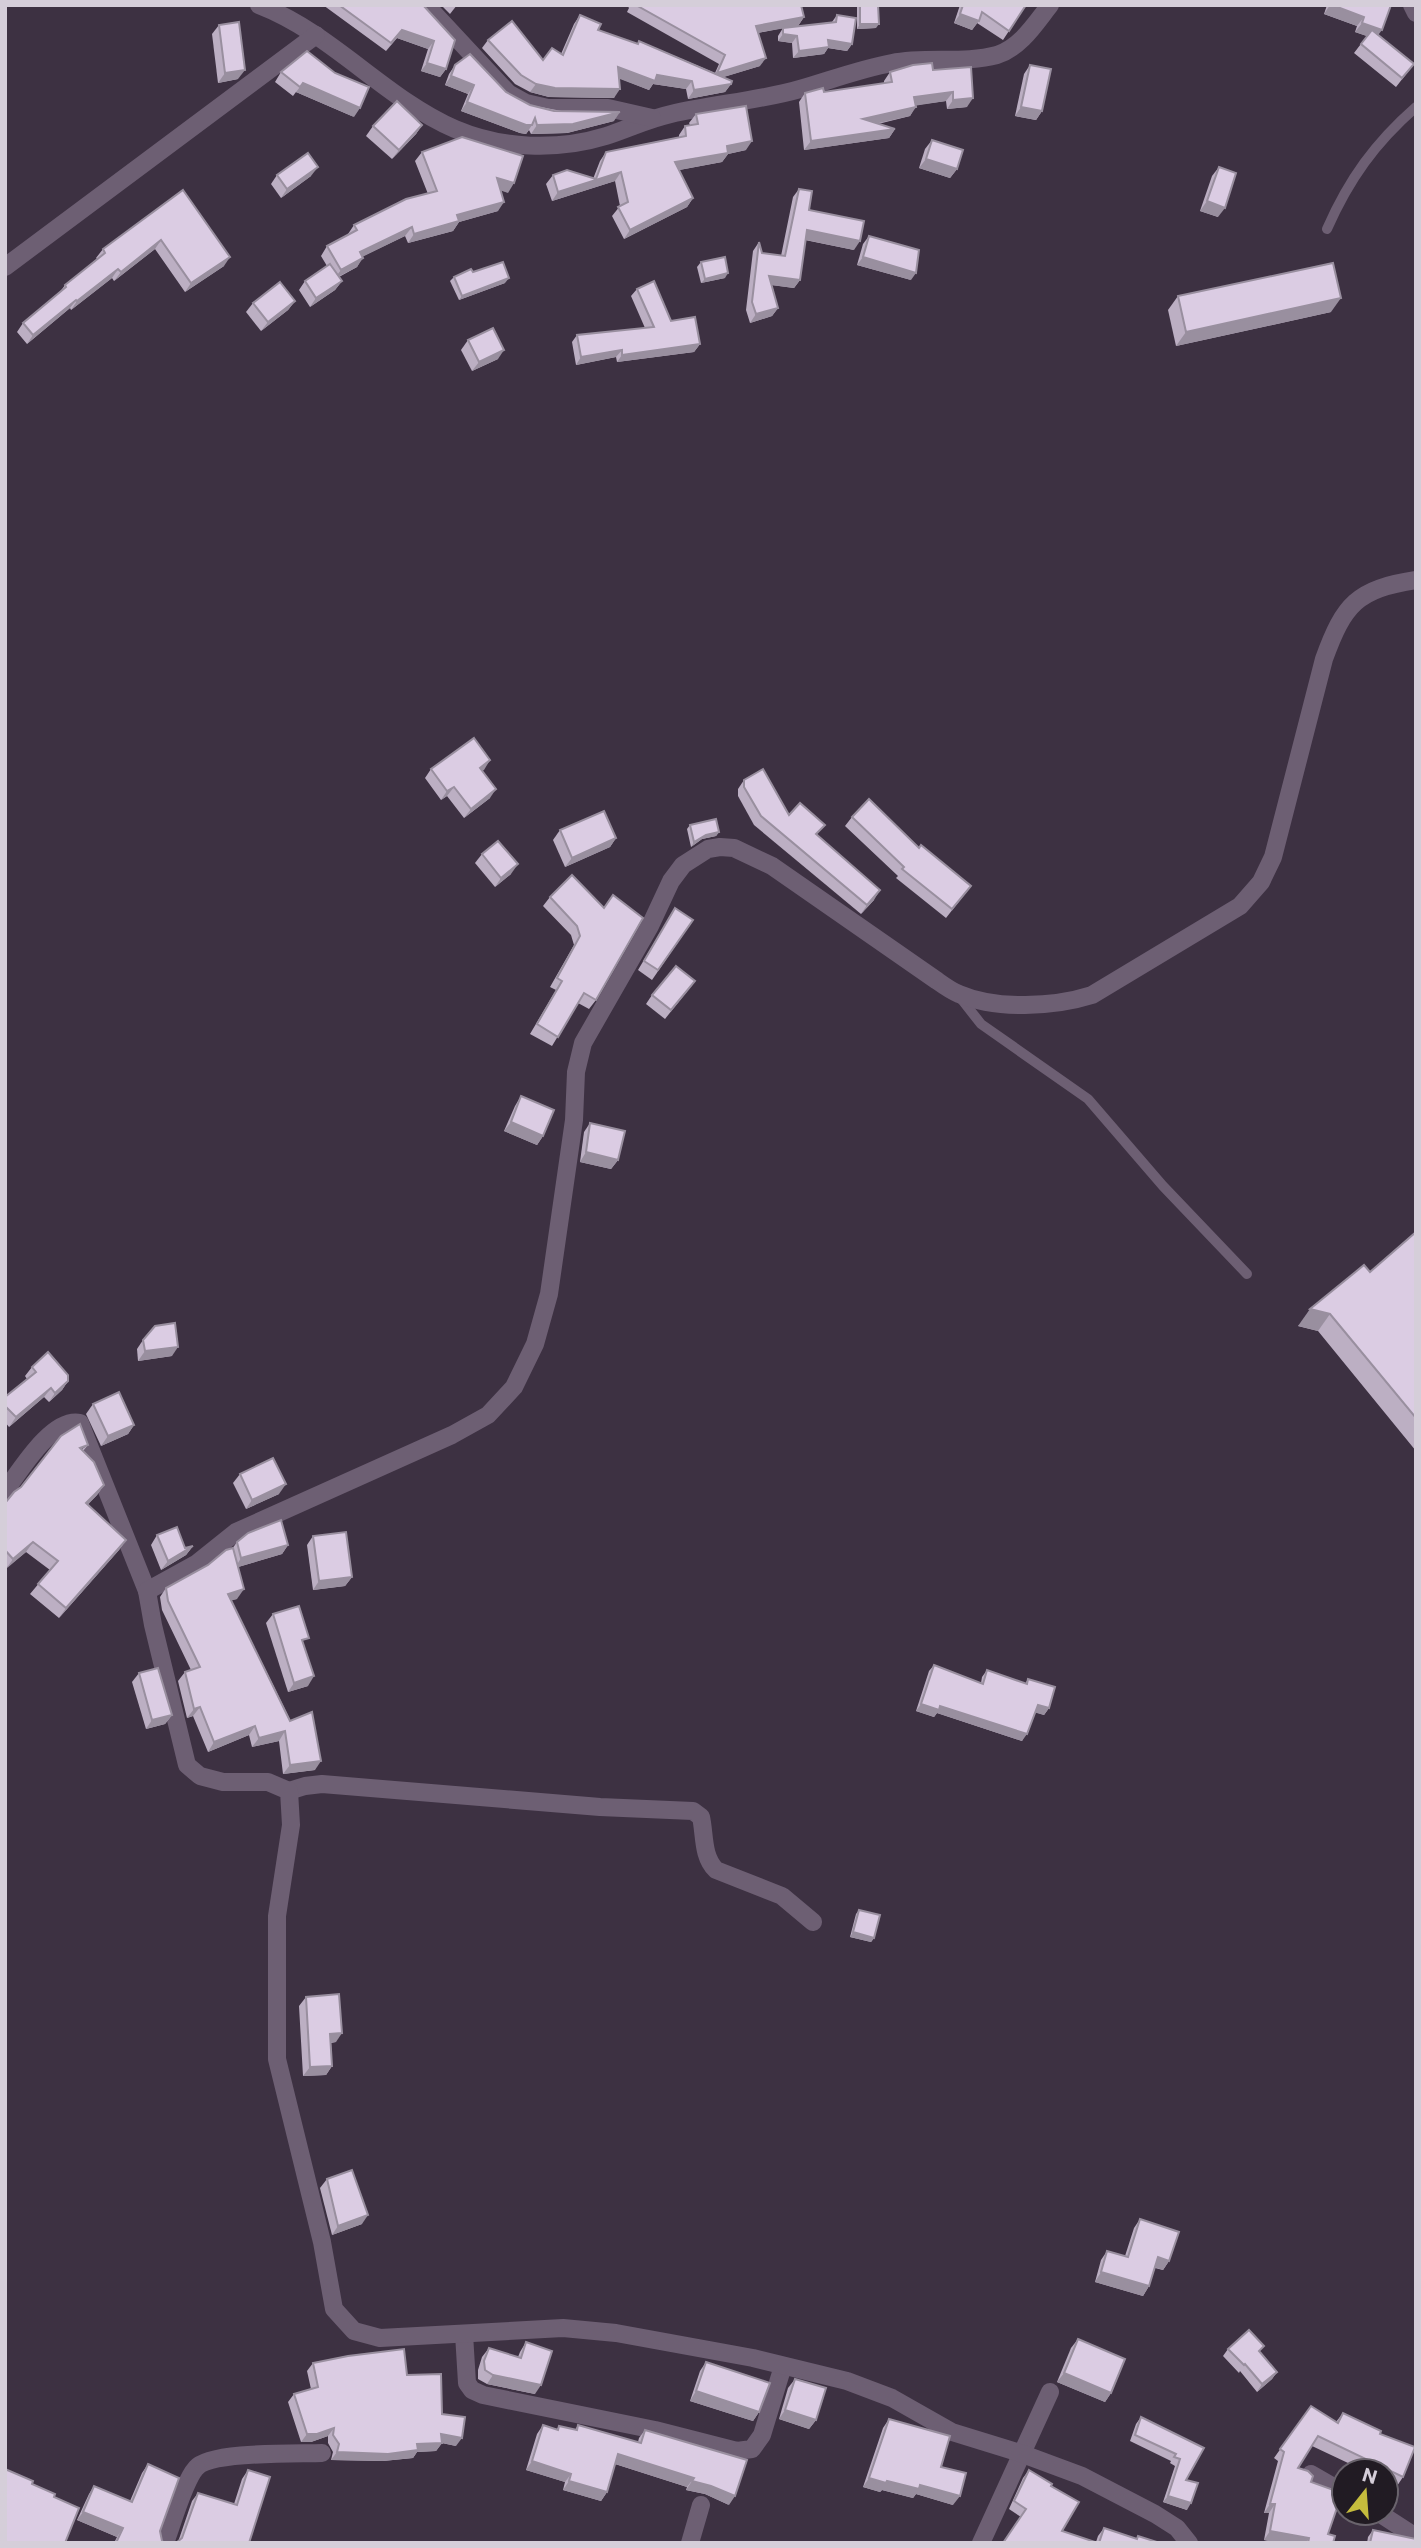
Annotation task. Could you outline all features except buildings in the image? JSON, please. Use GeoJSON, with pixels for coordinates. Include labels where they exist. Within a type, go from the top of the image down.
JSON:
{"type":"FeatureCollection","features":[{"type":"Feature","properties":{"kind":"street"},"geometry":{"type":"LineString","coordinates":[[259,5],[316,35],[416,108],[455,129],[484,139],[533,146],[553,146],[604,137],[652,118],[799,89],[850,72],[896,62],[997,55],[1006,52],[1021,40],[1050,5]]}},
{"type":"Feature","properties":{"kind":"street"},"geometry":{"type":"LineString","coordinates":[[426,5],[508,93],[526,103],[548,108],[608,108],[652,118]]}},
{"type":"Feature","properties":{"kind":"street"},"geometry":{"type":"LineString","coordinates":[[1412,5],[1416,13]]}},
{"type":"Feature","properties":{"kind":"street"},"geometry":{"type":"LineString","coordinates":[[5,267],[316,35]]}},
{"type":"Feature","properties":{"kind":"street"},"geometry":{"type":"LineString","coordinates":[[147,1591],[196,1564],[236,1532],[452,1436],[488,1415],[514,1387],[535,1344],[549,1294],[574,1119],[576,1072],[583,1043],[650,926],[671,881],[683,865],[708,849],[734,848],[747,853],[772,866],[957,993],[989,1003],[1043,1004],[1067,1002],[1092,995],[1240,906],[1261,882],[1273,857],[1324,659],[1343,614],[1364,595],[1387,586],[1416,580]]}},
{"type":"Feature","properties":{"kind":"street"},"geometry":{"type":"LineString","coordinates":[[5,1491],[45,1440],[69,1422],[80,1423],[147,1591],[187,1765],[200,1776],[223,1782],[268,1782],[289,1791],[322,1784],[600,1807],[693,1811],[701,1817],[706,1853],[709,1863],[716,1870],[782,1896],[813,1922]]}},
{"type":"Feature","properties":{"kind":"street"},"geometry":{"type":"LineString","coordinates":[[289,1791],[291,1825],[277,1916],[276,2059],[322,2242],[334,2309],[354,2331],[380,2339],[576,2329],[616,2333],[783,2366],[875,2390],[952,2432],[1082,2476],[1155,2514],[1177,2528],[1189,2543]]}},
{"type":"Feature","properties":{"kind":"street"},"geometry":{"type":"LineString","coordinates":[[464,2334],[467,2384],[482,2395],[655,2430],[737,2451],[752,2449],[762,2435],[783,2366]]}},
{"type":"Feature","properties":{"kind":"street"},"geometry":{"type":"LineString","coordinates":[[981,2543],[1049,2392]]}},
{"type":"Feature","properties":{"kind":"street"},"geometry":{"type":"LineString","coordinates":[[165,2543],[194,2469],[203,2462],[221,2457],[322,2453]]}},
{"type":"Feature","properties":{"kind":"street"},"geometry":{"type":"LineString","coordinates":[[1311,2474],[1330,2485]]}},
{"type":"Feature","properties":{"kind":"street"},"geometry":{"type":"LineString","coordinates":[[690,2543],[701,2505]]}},
{"type":"Feature","properties":{"kind":"street"},"geometry":{"type":"LineString","coordinates":[[1400,2527],[1416,2537]]}},
{"type":"Feature","properties":{"kind":"lane"},"geometry":{"type":"LineString","coordinates":[[1327,229],[1342,195],[1363,163],[1390,129],[1416,107]]}},
{"type":"Feature","properties":{"kind":"lane"},"geometry":{"type":"LineString","coordinates":[[957,993],[981,1024],[1088,1099],[1163,1186],[1247,1273]]}}]}
